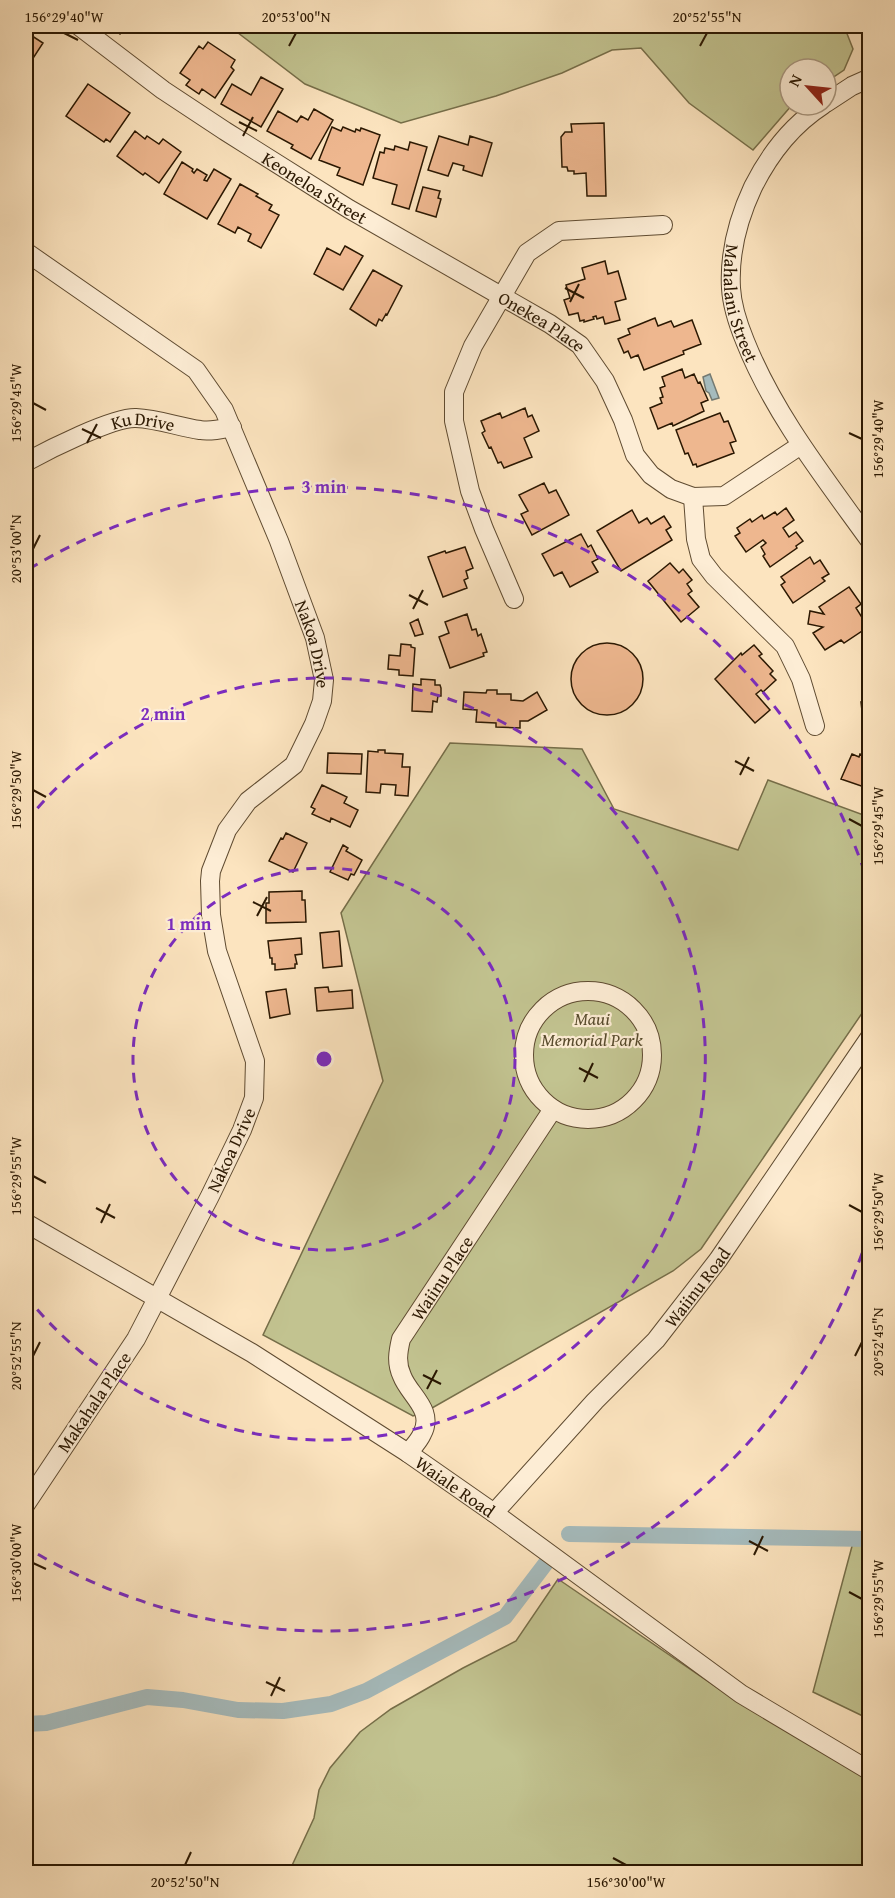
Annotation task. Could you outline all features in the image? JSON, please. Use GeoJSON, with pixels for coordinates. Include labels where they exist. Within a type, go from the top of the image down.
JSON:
{"type":"FeatureCollection","features":[{"type":"Feature","properties":{"kind":"street","name":"Keoneloa Street"},"geometry":{"type":"LineString","coordinates":[[79,26],[163,90],[225,131],[350,209],[501,295]]}},
{"type":"Feature","properties":{"kind":"street","name":"Mahalani Street"},"geometry":{"type":"LineString","coordinates":[[838,95],[870,78]]}},
{"type":"Feature","properties":{"kind":"street","name":"Mahalani Street"},"geometry":{"type":"LineString","coordinates":[[801,445],[758,372],[737,321],[731,289],[732,253],[740,214],[764,166],[789,134],[806,117]]}},
{"type":"Feature","properties":{"kind":"street","name":"Onekea Place"},"geometry":{"type":"LineString","coordinates":[[663,225],[559,231],[527,253],[501,295],[550,324],[579,345],[605,381],[636,455],[651,475],[671,489],[693,497],[724,496],[801,445]]}},
{"type":"Feature","properties":{"kind":"street","name":"Nakoa Drive"},"geometry":{"type":"LineString","coordinates":[[26,252],[196,370],[224,410],[279,541],[315,638],[324,680],[322,701],[314,724],[294,765],[248,801],[228,830],[211,871],[211,915],[217,951],[255,1061],[254,1098],[242,1130],[158,1299]]}},
{"type":"Feature","properties":{"kind":"street"},"geometry":{"type":"LineString","coordinates":[[501,295],[473,346],[454,392],[454,421],[470,491],[514,599]]}},
{"type":"Feature","properties":{"kind":"street","name":"Ku Drive"},"geometry":{"type":"LineString","coordinates":[[26,462],[45,451],[101,427],[134,417],[201,430],[232,428]]}},
{"type":"Feature","properties":{"kind":"street"},"geometry":{"type":"LineString","coordinates":[[801,445],[870,541]]}},
{"type":"Feature","properties":{"kind":"street"},"geometry":{"type":"LineString","coordinates":[[693,497],[696,539],[701,559],[714,576],[785,646],[801,679],[815,726]]}},
{"type":"Feature","properties":{"kind":"street"},"geometry":{"type":"LineString","coordinates":[[575,991],[601,991],[624,1000],[642,1018],[652,1041],[652,1067],[643,1090],[625,1109],[602,1118],[576,1119],[553,1110],[535,1092],[525,1068],[525,1043],[534,1019],[552,1001],[575,991]]}},
{"type":"Feature","properties":{"kind":"street","name":"Waiinu Road"},"geometry":{"type":"LineString","coordinates":[[494,1513],[595,1401],[663,1331],[718,1260],[870,1037]]}},
{"type":"Feature","properties":{"kind":"street","name":"Waiinu Place"},"geometry":{"type":"LineString","coordinates":[[408,1453],[423,1434],[426,1423],[423,1407],[407,1387],[400,1373],[397,1356],[400,1339],[553,1110]]}},
{"type":"Feature","properties":{"kind":"street","name":"Waiale Road"},"geometry":{"type":"LineString","coordinates":[[26,1223],[252,1353],[408,1453],[494,1513],[741,1695],[870,1771]]}},
{"type":"Feature","properties":{"kind":"street","name":"Makahala Place"},"geometry":{"type":"LineString","coordinates":[[26,1504],[136,1340],[158,1299]]}},
{"type":"Feature","properties":{"kind":"green space"},"geometry":{"type":"Polygon","coordinates":[[[229,26],[844,26],[853,49],[844,70],[838,74],[838,57],[778,57],[778,117],[782,117],[753,150],[689,103],[641,48],[612,50],[562,73],[496,96],[401,123],[305,84],[229,26]]]}},
{"type":"Feature","properties":{"kind":"green space","name":"Maui Memorial Park"},"geometry":{"type":"Polygon","coordinates":[[[450,743],[582,749],[614,809],[738,850],[768,780],[869,817],[869,1003],[701,1249],[673,1271],[425,1412],[413,1416],[263,1335],[383,1081],[341,913],[450,743]]]}},
{"type":"Feature","properties":{"kind":"green space"},"geometry":{"type":"Polygon","coordinates":[[[855,1535],[869,1538],[869,1719],[813,1692],[855,1535]]]}},
{"type":"Feature","properties":{"kind":"green space"},"geometry":{"type":"Polygon","coordinates":[[[558,1579],[737,1701],[869,1778],[869,1872],[289,1872],[314,1818],[319,1790],[330,1768],[360,1732],[391,1709],[516,1641],[558,1579]]]}},
{"type":"Feature","properties":{"kind":"shaded area"},"geometry":{"type":"Polygon","coordinates":[[[710,374],[719,398],[712,400],[706,391],[703,377],[710,374]]]}},
{"type":"Feature","properties":{"kind":"building"},"geometry":{"type":"Polygon","coordinates":[[[110,26],[127,26],[120,34],[110,26]]]}},
{"type":"Feature","properties":{"kind":"building"},"geometry":{"type":"Polygon","coordinates":[[[26,32],[43,43],[26,69],[26,32]]]}},
{"type":"Feature","properties":{"kind":"building"},"geometry":{"type":"Polygon","coordinates":[[[208,42],[235,60],[231,67],[234,70],[215,98],[202,89],[199,94],[186,85],[190,80],[180,73],[199,46],[203,49],[208,42]]]}},
{"type":"Feature","properties":{"kind":"building"},"geometry":{"type":"Polygon","coordinates":[[[261,77],[283,89],[261,127],[221,104],[232,84],[251,95],[261,77]]]}},
{"type":"Feature","properties":{"kind":"building"},"geometry":{"type":"Polygon","coordinates":[[[88,84],[130,113],[110,142],[106,139],[104,142],[66,116],[88,84]]]}},
{"type":"Feature","properties":{"kind":"building"},"geometry":{"type":"Polygon","coordinates":[[[314,109],[333,120],[311,159],[291,148],[293,145],[267,131],[278,111],[297,122],[301,116],[308,120],[314,109]]]}},
{"type":"Feature","properties":{"kind":"building"},"geometry":{"type":"Polygon","coordinates":[[[604,123],[606,196],[587,196],[586,173],[574,174],[574,171],[568,171],[567,167],[562,167],[561,137],[565,132],[572,132],[571,124],[604,123]]]}},
{"type":"Feature","properties":{"kind":"building"},"geometry":{"type":"Polygon","coordinates":[[[332,127],[341,131],[343,127],[355,132],[356,129],[360,131],[361,128],[380,135],[363,185],[337,175],[340,168],[319,160],[332,127]]]}},
{"type":"Feature","properties":{"kind":"building"},"geometry":{"type":"Polygon","coordinates":[[[135,131],[145,139],[147,136],[159,144],[163,139],[181,152],[159,183],[145,173],[143,175],[117,156],[135,131]]]}},
{"type":"Feature","properties":{"kind":"building"},"geometry":{"type":"Polygon","coordinates":[[[439,136],[468,145],[470,136],[492,143],[482,176],[463,170],[464,166],[453,163],[448,176],[428,170],[439,136]]]}},
{"type":"Feature","properties":{"kind":"building"},"geometry":{"type":"Polygon","coordinates":[[[410,142],[427,147],[409,209],[392,204],[397,185],[373,178],[380,152],[384,153],[385,148],[394,150],[395,146],[408,150],[410,142]]]}},
{"type":"Feature","properties":{"kind":"building"},"geometry":{"type":"Polygon","coordinates":[[[182,162],[193,169],[194,173],[197,169],[207,175],[204,180],[207,181],[214,169],[231,179],[207,219],[164,194],[182,162]]]}},
{"type":"Feature","properties":{"kind":"building"},"geometry":{"type":"Polygon","coordinates":[[[240,184],[272,205],[269,210],[279,215],[261,248],[248,241],[251,234],[238,227],[235,233],[218,224],[240,184]]]}},
{"type":"Feature","properties":{"kind":"building"},"geometry":{"type":"Polygon","coordinates":[[[423,187],[440,191],[438,198],[441,199],[436,217],[416,211],[423,187]]]}},
{"type":"Feature","properties":{"kind":"building"},"geometry":{"type":"Polygon","coordinates":[[[345,246],[363,256],[343,290],[314,274],[327,248],[340,255],[345,246]]]}},
{"type":"Feature","properties":{"kind":"building"},"geometry":{"type":"Polygon","coordinates":[[[605,261],[608,274],[618,271],[626,299],[615,302],[620,320],[605,324],[603,317],[597,319],[596,316],[593,317],[594,319],[580,321],[578,313],[569,315],[564,300],[570,298],[566,285],[585,279],[582,268],[605,261]]]}},
{"type":"Feature","properties":{"kind":"building"},"geometry":{"type":"Polygon","coordinates":[[[373,270],[402,286],[387,315],[382,321],[379,319],[376,326],[350,309],[373,270]]]}},
{"type":"Feature","properties":{"kind":"building"},"geometry":{"type":"Polygon","coordinates":[[[655,318],[658,326],[671,321],[674,327],[692,320],[701,344],[683,351],[684,354],[644,370],[638,355],[631,358],[628,351],[624,353],[618,339],[630,334],[628,329],[655,318]]]}},
{"type":"Feature","properties":{"kind":"building"},"geometry":{"type":"Polygon","coordinates":[[[682,369],[685,378],[694,374],[698,383],[700,382],[708,400],[701,403],[704,411],[673,426],[672,423],[658,429],[650,408],[662,403],[660,388],[665,386],[662,377],[682,369]]]}},
{"type":"Feature","properties":{"kind":"building"},"geometry":{"type":"Polygon","coordinates":[[[525,408],[528,417],[532,415],[539,431],[524,438],[532,457],[504,468],[501,462],[498,463],[491,447],[489,448],[482,433],[485,431],[481,421],[500,413],[502,418],[525,408]]]}},
{"type":"Feature","properties":{"kind":"building"},"geometry":{"type":"Polygon","coordinates":[[[720,413],[724,422],[728,421],[736,441],[730,443],[734,453],[697,467],[696,464],[693,465],[688,453],[685,454],[676,430],[720,413]]]}},
{"type":"Feature","properties":{"kind":"building"},"geometry":{"type":"Polygon","coordinates":[[[544,483],[549,493],[556,490],[569,515],[532,535],[521,514],[528,511],[519,495],[544,483]]]}},
{"type":"Feature","properties":{"kind":"building"},"geometry":{"type":"Polygon","coordinates":[[[786,508],[794,520],[783,528],[789,537],[796,532],[803,541],[770,567],[763,556],[765,554],[761,547],[766,543],[763,540],[746,552],[735,536],[740,533],[737,528],[750,519],[752,522],[762,515],[764,519],[775,512],[777,515],[786,508]]]}},
{"type":"Feature","properties":{"kind":"building"},"geometry":{"type":"Polygon","coordinates":[[[632,510],[639,523],[647,518],[651,524],[664,516],[671,527],[666,530],[672,540],[621,571],[597,531],[632,510]]]}},
{"type":"Feature","properties":{"kind":"building"},"geometry":{"type":"Polygon","coordinates":[[[581,534],[588,547],[591,545],[598,559],[592,562],[598,572],[570,587],[562,572],[554,576],[542,554],[581,534]]]}},
{"type":"Feature","properties":{"kind":"building"},"geometry":{"type":"Polygon","coordinates":[[[465,547],[473,568],[466,571],[468,578],[464,580],[467,588],[443,597],[428,557],[465,547]]]}},
{"type":"Feature","properties":{"kind":"building"},"geometry":{"type":"Polygon","coordinates":[[[810,557],[814,564],[820,560],[829,574],[822,578],[825,581],[793,603],[781,585],[785,582],[781,577],[810,557]]]}},
{"type":"Feature","properties":{"kind":"building"},"geometry":{"type":"Polygon","coordinates":[[[670,563],[679,573],[683,569],[692,580],[687,584],[692,591],[688,594],[699,607],[681,622],[648,581],[670,563]]]}},
{"type":"Feature","properties":{"kind":"building"},"geometry":{"type":"Polygon","coordinates":[[[849,587],[861,604],[856,608],[868,627],[844,643],[841,640],[825,650],[813,633],[823,627],[808,624],[810,611],[824,614],[819,607],[849,587]]]}},
{"type":"Feature","properties":{"kind":"building"},"geometry":{"type":"Polygon","coordinates":[[[467,614],[472,630],[476,629],[478,636],[481,634],[487,652],[483,653],[484,656],[450,668],[439,637],[449,633],[445,622],[467,614]]]}},
{"type":"Feature","properties":{"kind":"building"},"geometry":{"type":"Polygon","coordinates":[[[418,619],[423,634],[415,636],[410,623],[418,619]]]}},
{"type":"Feature","properties":{"kind":"building"},"geometry":{"type":"Polygon","coordinates":[[[607,643],[627,649],[637,659],[643,679],[637,699],[627,709],[607,715],[587,709],[577,699],[571,679],[577,659],[587,649],[607,643]]]}},
{"type":"Feature","properties":{"kind":"building"},"geometry":{"type":"Polygon","coordinates":[[[401,644],[415,648],[413,676],[399,675],[399,670],[388,669],[389,655],[400,656],[401,644]]]}},
{"type":"Feature","properties":{"kind":"building"},"geometry":{"type":"Polygon","coordinates":[[[754,645],[762,654],[759,656],[773,671],[770,674],[776,680],[763,692],[761,690],[756,694],[770,710],[755,723],[715,679],[741,653],[742,655],[754,645]]]}},
{"type":"Feature","properties":{"kind":"building"},"geometry":{"type":"Polygon","coordinates":[[[421,679],[435,680],[435,685],[440,685],[441,688],[441,696],[438,696],[437,702],[433,701],[432,712],[412,711],[413,684],[421,685],[421,679]]]}},
{"type":"Feature","properties":{"kind":"building"},"geometry":{"type":"Polygon","coordinates":[[[487,690],[497,690],[497,694],[511,694],[511,700],[523,701],[537,692],[547,710],[528,721],[520,721],[520,728],[496,727],[496,723],[476,722],[477,710],[463,709],[464,692],[486,693],[487,690]]]}},
{"type":"Feature","properties":{"kind":"building"},"geometry":{"type":"Polygon","coordinates":[[[870,701],[870,728],[864,729],[861,702],[870,701]]]}},
{"type":"Feature","properties":{"kind":"building"},"geometry":{"type":"Polygon","coordinates":[[[378,750],[385,750],[385,753],[403,754],[402,767],[410,767],[408,796],[395,795],[396,785],[381,784],[380,793],[366,792],[368,751],[378,752],[378,750]]]}},
{"type":"Feature","properties":{"kind":"building"},"geometry":{"type":"Polygon","coordinates":[[[328,753],[362,754],[361,774],[327,773],[328,753]]]}},
{"type":"Feature","properties":{"kind":"building"},"geometry":{"type":"Polygon","coordinates":[[[852,754],[870,758],[870,789],[841,779],[852,754]]]}},
{"type":"Feature","properties":{"kind":"building"},"geometry":{"type":"Polygon","coordinates":[[[322,785],[347,797],[344,803],[358,810],[350,827],[331,818],[330,822],[312,814],[315,809],[311,807],[322,785]]]}},
{"type":"Feature","properties":{"kind":"building"},"geometry":{"type":"Polygon","coordinates":[[[286,833],[307,843],[293,872],[269,861],[286,833]]]}},
{"type":"Feature","properties":{"kind":"building"},"geometry":{"type":"Polygon","coordinates":[[[343,845],[348,848],[346,851],[362,860],[354,875],[351,874],[348,880],[330,872],[343,845]]]}},
{"type":"Feature","properties":{"kind":"building"},"geometry":{"type":"Polygon","coordinates":[[[302,891],[302,900],[305,900],[306,922],[266,923],[266,903],[269,903],[269,892],[302,891]]]}},
{"type":"Feature","properties":{"kind":"building"},"geometry":{"type":"Polygon","coordinates":[[[339,931],[342,966],[323,968],[320,933],[339,931]]]}},
{"type":"Feature","properties":{"kind":"building"},"geometry":{"type":"Polygon","coordinates":[[[301,938],[302,954],[295,955],[297,964],[295,968],[275,970],[275,964],[272,964],[272,958],[270,958],[268,941],[301,938]]]}},
{"type":"Feature","properties":{"kind":"building"},"geometry":{"type":"Polygon","coordinates":[[[328,987],[329,992],[352,990],[353,1008],[317,1011],[315,988],[328,987]]]}},
{"type":"Feature","properties":{"kind":"building"},"geometry":{"type":"Polygon","coordinates":[[[286,989],[290,1014],[270,1018],[266,992],[286,989]]]}},
{"type":"Feature","properties":{"kind":"waterway"},"geometry":{"type":"LineString","coordinates":[[569,1534],[870,1539]]}},
{"type":"Feature","properties":{"kind":"waterway"},"geometry":{"type":"LineString","coordinates":[[26,1724],[46,1723],[147,1697],[183,1700],[238,1710],[283,1711],[331,1704],[366,1691],[505,1617],[546,1563]]}}]}
